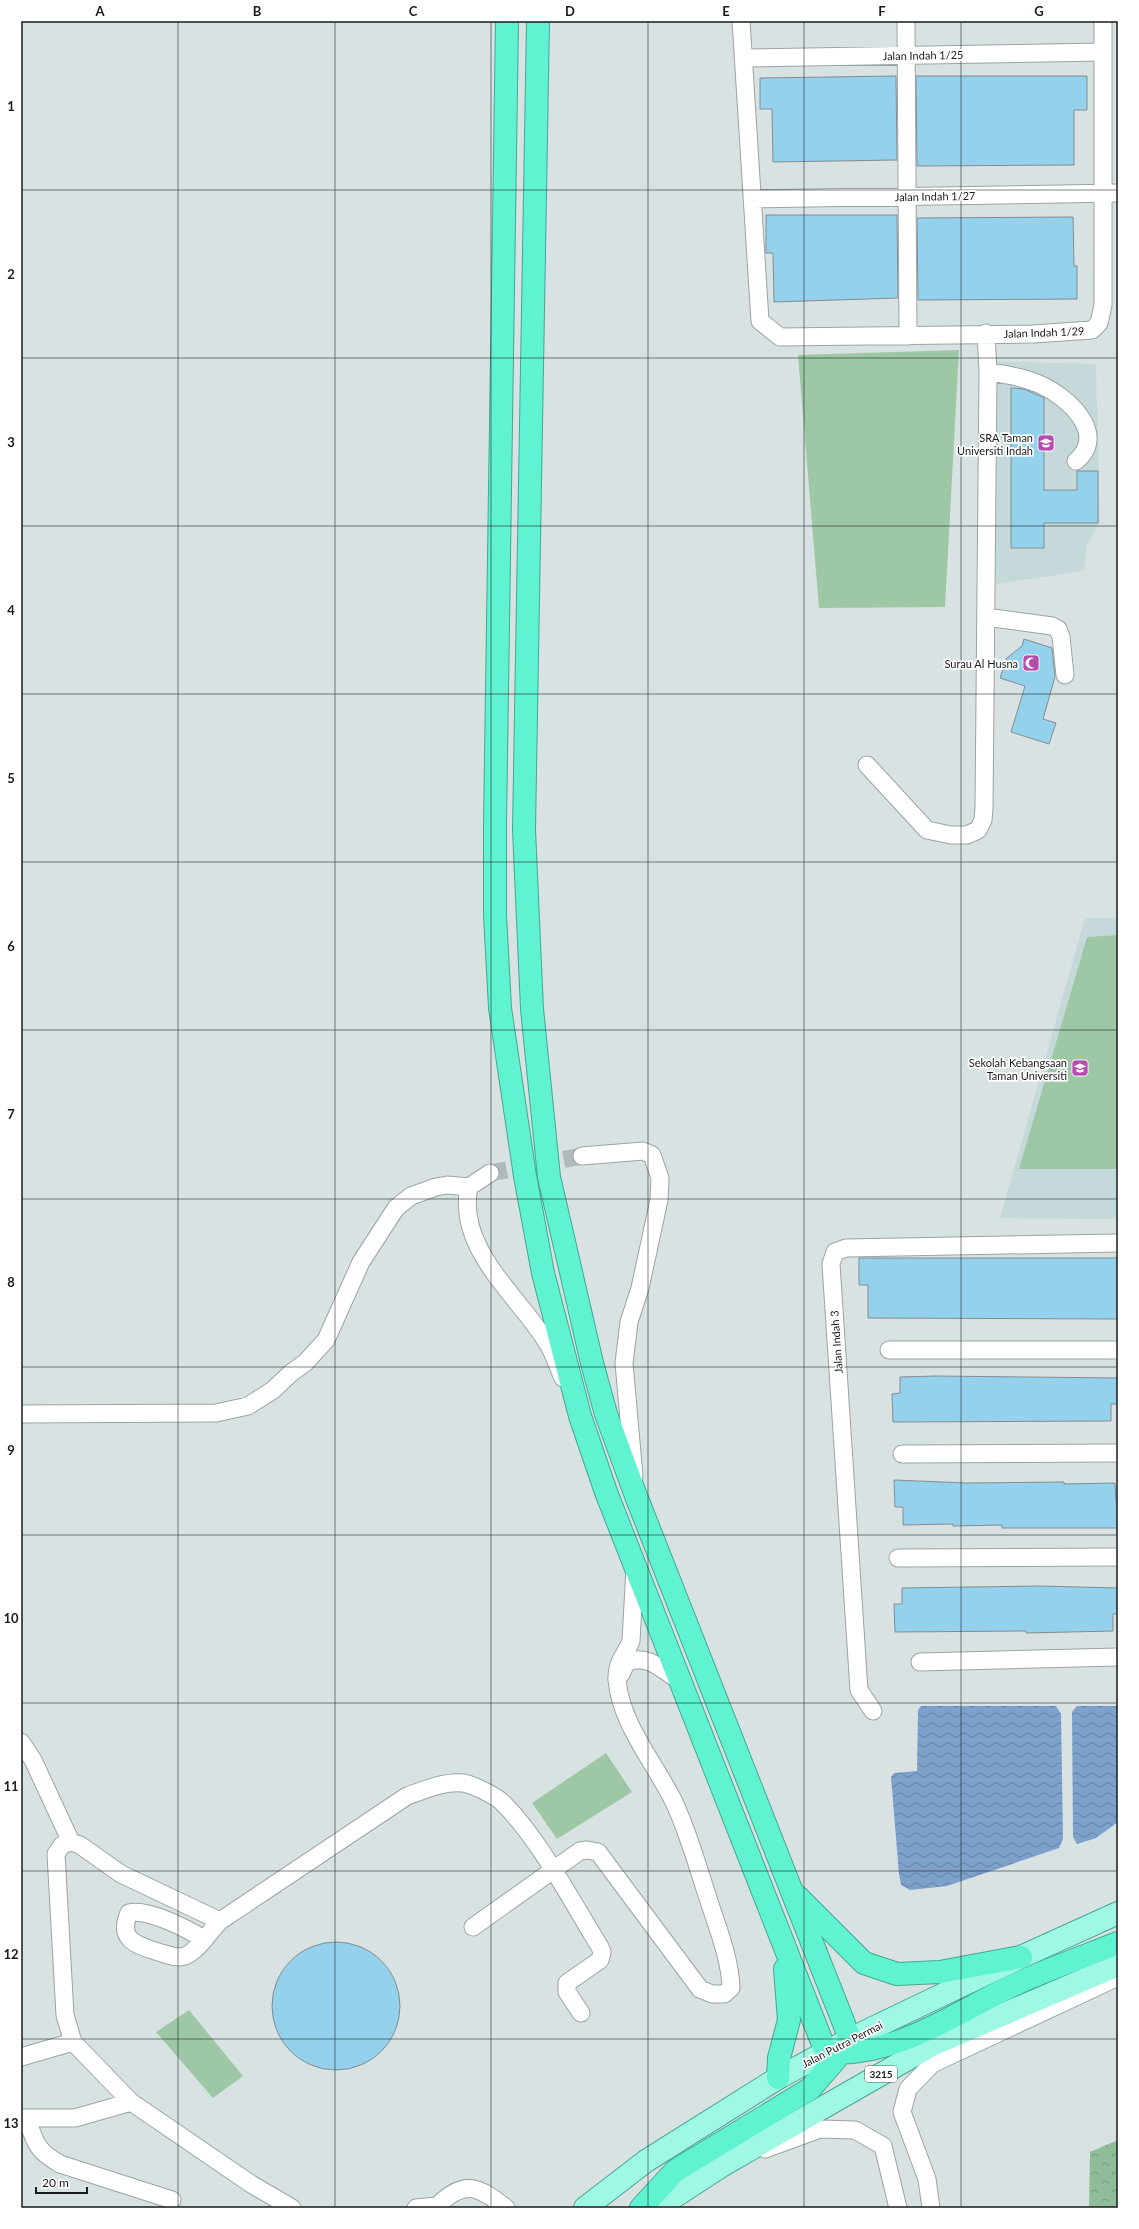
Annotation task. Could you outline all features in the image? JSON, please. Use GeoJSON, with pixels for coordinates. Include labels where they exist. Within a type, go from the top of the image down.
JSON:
{"type":"FeatureCollection","features":[{"type":"Feature","properties":{"kind":"highway"},"geometry":{"type":"LineString","coordinates":[[508,21],[495,809],[495,915],[500,1008],[525,1176],[543,1273],[580,1416],[606,1492],[783,1947],[839,2048]]}},
{"type":"Feature","properties":{"kind":"highway"},"geometry":{"type":"LineString","coordinates":[[538,21],[524,830],[532,1009],[549,1176],[592,1363],[606,1414],[636,1496],[790,1889],[839,2048]]}},
{"type":"Feature","properties":{"kind":"highway"},"geometry":{"type":"LineString","coordinates":[[790,1889],[864,1963],[897,1974],[940,1972],[1020,1957]]}},
{"type":"Feature","properties":{"kind":"highway"},"geometry":{"type":"LineString","coordinates":[[839,2048],[870,2050],[898,2042],[1020,1982],[1118,1943]]}},
{"type":"Feature","properties":{"kind":"highway"},"geometry":{"type":"LineString","coordinates":[[778,2078],[779,2058],[789,2020],[783,1947]]}},
{"type":"Feature","properties":{"kind":"highway"},"geometry":{"type":"LineString","coordinates":[[641,2208],[675,2171],[810,2089],[839,2048]]}},
{"type":"Feature","properties":{"kind":"main road","name":"Jalan Putra Permai"},"geometry":{"type":"LineString","coordinates":[[585,2208],[646,2161],[778,2078],[1020,1957],[1118,1913]]}},
{"type":"Feature","properties":{"kind":"main road","name":"3215"},"geometry":{"type":"LineString","coordinates":[[657,2208],[723,2165],[932,2045],[1118,1965]]}},
{"type":"Feature","properties":{"kind":"street"},"geometry":{"type":"LineString","coordinates":[[741,21],[752,200]]}},
{"type":"Feature","properties":{"kind":"street"},"geometry":{"type":"LineString","coordinates":[[906,21],[908,336]]}},
{"type":"Feature","properties":{"kind":"street","name":"Jalan Indah 1/29"},"geometry":{"type":"LineString","coordinates":[[752,200],[760,321],[780,337],[908,336],[986,333],[1082,332],[1092,330],[1099,323],[1102,310],[1111,193],[1103,52],[1104,21]]}},
{"type":"Feature","properties":{"kind":"street","name":"Jalan Indah 1/25"},"geometry":{"type":"LineString","coordinates":[[743,58],[1103,52]]}},
{"type":"Feature","properties":{"kind":"street","name":"Jalan Indah 1/27"},"geometry":{"type":"LineString","coordinates":[[752,200],[1111,193]]}},
{"type":"Feature","properties":{"kind":"street"},"geometry":{"type":"LineString","coordinates":[[867,766],[928,830],[951,836],[967,835],[978,830],[982,820],[984,808],[988,372],[986,333]]}},
{"type":"Feature","properties":{"kind":"street"},"geometry":{"type":"LineString","coordinates":[[988,372],[1005,374],[1038,383],[1049,389],[1071,406],[1082,418],[1088,434],[1088,446],[1076,462]]}},
{"type":"Feature","properties":{"kind":"street"},"geometry":{"type":"LineString","coordinates":[[986,617],[1052,626],[1058,629],[1061,638],[1065,675]]}},
{"type":"Feature","properties":{"kind":"street"},"geometry":{"type":"LineString","coordinates":[[582,1156],[643,1152],[652,1155],[660,1178],[659,1200],[640,1288],[629,1322],[624,1363],[636,1496]]}},
{"type":"Feature","properties":{"kind":"street"},"geometry":{"type":"LineString","coordinates":[[21,1414],[216,1413],[248,1406],[273,1390],[291,1373],[305,1363],[326,1340],[361,1262],[396,1208],[411,1196],[436,1187],[447,1185],[469,1187],[490,1173]]}},
{"type":"Feature","properties":{"kind":"street"},"geometry":{"type":"LineString","coordinates":[[469,1187],[466,1201],[476,1242],[489,1263],[548,1344],[580,1416]]}},
{"type":"Feature","properties":{"kind":"street","name":"Jalan Indah 3"},"geometry":{"type":"LineString","coordinates":[[873,1712],[860,1690],[831,1264],[835,1252],[846,1248],[1118,1242]]}},
{"type":"Feature","properties":{"kind":"street"},"geometry":{"type":"LineString","coordinates":[[888,1350],[1118,1350]]}},
{"type":"Feature","properties":{"kind":"street"},"geometry":{"type":"LineString","coordinates":[[902,1454],[1118,1453]]}},
{"type":"Feature","properties":{"kind":"street"},"geometry":{"type":"LineString","coordinates":[[898,1558],[1118,1557]]}},
{"type":"Feature","properties":{"kind":"street"},"geometry":{"type":"LineString","coordinates":[[472,1927],[580,1851],[588,1850],[598,1852],[700,1989],[712,1994],[724,1994],[731,1988],[727,1956],[694,1857],[673,1802],[622,1707],[617,1679],[619,1661],[627,1651],[631,1641],[635,1566]]}},
{"type":"Feature","properties":{"kind":"street"},"geometry":{"type":"LineString","coordinates":[[920,1662],[1118,1657]]}},
{"type":"Feature","properties":{"kind":"street"},"geometry":{"type":"LineString","coordinates":[[617,1679],[626,1663],[640,1658],[681,1682]]}},
{"type":"Feature","properties":{"kind":"street"},"geometry":{"type":"LineString","coordinates":[[21,1742],[33,1760],[71,1842]]}},
{"type":"Feature","properties":{"kind":"street"},"geometry":{"type":"LineString","coordinates":[[203,1940],[220,1921],[407,1796],[435,1786],[463,1783],[484,1791],[502,1802],[519,1820],[553,1870],[602,1952],[600,1960],[567,1983],[567,1992],[581,2013]]}},
{"type":"Feature","properties":{"kind":"street"},"geometry":{"type":"LineString","coordinates":[[220,1921],[121,1874],[80,1845],[71,1842],[62,1845],[56,1854],[64,2015],[73,2042],[131,2102],[251,2184],[292,2208]]}},
{"type":"Feature","properties":{"kind":"street"},"geometry":{"type":"LineString","coordinates":[[931,2208],[927,2179],[902,2112],[908,2089],[932,2064],[1118,1977]]}},
{"type":"Feature","properties":{"kind":"street"},"geometry":{"type":"LineString","coordinates":[[21,2057],[73,2042]]}},
{"type":"Feature","properties":{"kind":"street"},"geometry":{"type":"LineString","coordinates":[[131,2102],[76,2118],[24,2118],[34,2140],[44,2154],[60,2164],[172,2200]]}},
{"type":"Feature","properties":{"kind":"street"},"geometry":{"type":"LineString","coordinates":[[723,2165],[820,2129],[855,2130],[883,2146],[898,2208]]}},
{"type":"Feature","properties":{"kind":"street"},"geometry":{"type":"LineString","coordinates":[[416,2208],[439,2207],[451,2193],[464,2189],[482,2190],[506,2208]]}},
{"type":"Feature","properties":{"kind":"shaded area","name":"SRA Taman Universiti Indah"},"geometry":{"type":"Polygon","coordinates":[[[994,361],[1096,364],[1100,522],[1087,545],[1084,571],[996,584],[994,361]]]}},
{"type":"Feature","properties":{"kind":"shaded area","name":"Sekolah Kebangsaan Taman Universiti"},"geometry":{"type":"Polygon","coordinates":[[[1085,918],[1118,918],[1118,1219],[1000,1218],[1085,918]]]}},
{"type":"Feature","properties":{"kind":"green space"},"geometry":{"type":"Polygon","coordinates":[[[959,350],[945,607],[819,608],[798,355],[959,350]]]}},
{"type":"Feature","properties":{"kind":"green space","name":"Sekolah Kebangsaan Taman Universiti"},"geometry":{"type":"Polygon","coordinates":[[[1118,935],[1118,1169],[1019,1169],[1087,937],[1118,935]]]}},
{"type":"Feature","properties":{"kind":"green space"},"geometry":{"type":"Polygon","coordinates":[[[606,1753],[632,1792],[557,1839],[532,1803],[606,1753]]]}},
{"type":"Feature","properties":{"kind":"green space"},"geometry":{"type":"Polygon","coordinates":[[[189,2010],[243,2076],[213,2098],[156,2032],[189,2010]]]}},
{"type":"Feature","properties":{"kind":"green space"},"geometry":{"type":"Polygon","coordinates":[[[1118,2140],[1118,2208],[1089,2208],[1090,2152],[1118,2140]]]}},
{"type":"Feature","properties":{"kind":"water"},"geometry":{"type":"Polygon","coordinates":[[[921,1706],[1056,1706],[1061,1714],[1063,1839],[1059,1848],[947,1886],[910,1890],[901,1885],[891,1777],[894,1773],[917,1771],[918,1710],[921,1706]]]}},
{"type":"Feature","properties":{"kind":"water"},"geometry":{"type":"Polygon","coordinates":[[[1077,1706],[1118,1706],[1118,1822],[1096,1838],[1077,1844],[1073,1837],[1072,1712],[1077,1706]]]}},
{"type":"Feature","properties":{"kind":"building"},"geometry":{"type":"Polygon","coordinates":[[[896,76],[897,160],[773,162],[772,109],[760,109],[760,78],[896,76]]]}},
{"type":"Feature","properties":{"kind":"building"},"geometry":{"type":"Polygon","coordinates":[[[916,76],[1087,76],[1087,110],[1074,110],[1074,165],[917,166],[916,76]]]}},
{"type":"Feature","properties":{"kind":"building"},"geometry":{"type":"Polygon","coordinates":[[[766,215],[897,215],[898,298],[774,302],[773,253],[766,253],[766,215]]]}},
{"type":"Feature","properties":{"kind":"building"},"geometry":{"type":"Polygon","coordinates":[[[1073,217],[1074,266],[1077,266],[1077,299],[918,300],[917,218],[1073,217]]]}},
{"type":"Feature","properties":{"kind":"building"},"geometry":{"type":"Polygon","coordinates":[[[1011,388],[1024,389],[1044,398],[1044,490],[1077,490],[1077,471],[1098,471],[1098,523],[1044,523],[1044,548],[1011,548],[1011,388]]]}},
{"type":"Feature","properties":{"kind":"building"},"geometry":{"type":"Polygon","coordinates":[[[1024,639],[1052,648],[1055,677],[1043,719],[1056,723],[1049,744],[1011,732],[1025,686],[1000,678],[1007,658],[1022,646],[1024,639]]]}},
{"type":"Feature","properties":{"kind":"building"},"geometry":{"type":"Polygon","coordinates":[[[859,1258],[1118,1258],[1118,1319],[868,1318],[868,1285],[859,1285],[859,1258]]]}},
{"type":"Feature","properties":{"kind":"building"},"geometry":{"type":"Polygon","coordinates":[[[900,1377],[1118,1378],[1118,1404],[1111,1404],[1111,1421],[893,1422],[892,1394],[900,1393],[900,1377]]]}},
{"type":"Feature","properties":{"kind":"building"},"geometry":{"type":"Polygon","coordinates":[[[894,1480],[966,1483],[1115,1483],[1116,1503],[1118,1503],[1118,1528],[1002,1528],[1002,1525],[953,1526],[953,1524],[903,1525],[903,1507],[895,1507],[894,1480]]]}},
{"type":"Feature","properties":{"kind":"building"},"geometry":{"type":"Polygon","coordinates":[[[1039,1586],[1118,1588],[1118,1614],[1113,1614],[1113,1631],[1026,1633],[1026,1631],[895,1632],[894,1604],[902,1604],[902,1588],[1039,1586]]]}},
{"type":"Feature","properties":{"kind":"building"},"geometry":{"type":"Polygon","coordinates":[[[330,1942],[342,1942],[355,1945],[366,1950],[377,1957],[385,1965],[397,1987],[400,2006],[399,2018],[395,2030],[385,2047],[377,2055],[355,2067],[342,2070],[330,2070],[317,2067],[306,2062],[295,2055],[287,2047],[275,2025],[272,2012],[272,2000],[275,1987],[280,1976],[287,1965],[295,1957],[317,1945],[330,1942]]]}},
{"type":"Feature","properties":{"kind":"tunnel"},"geometry":{"type":"LineString","coordinates":[[490,1173],[582,1156]]}},
{"type":"Feature","properties":{"kind":"place","name":"SRA Taman Universiti Indah"},"geometry":{"type":"Point","coordinates":[1046,443]}},
{"type":"Feature","properties":{"kind":"place","name":"Surau Al Husna"},"geometry":{"type":"Point","coordinates":[1031,663]}},
{"type":"Feature","properties":{"kind":"place","name":"Sekolah Kebangsaan Taman Universiti"},"geometry":{"type":"Point","coordinates":[1080,1068]}}]}
